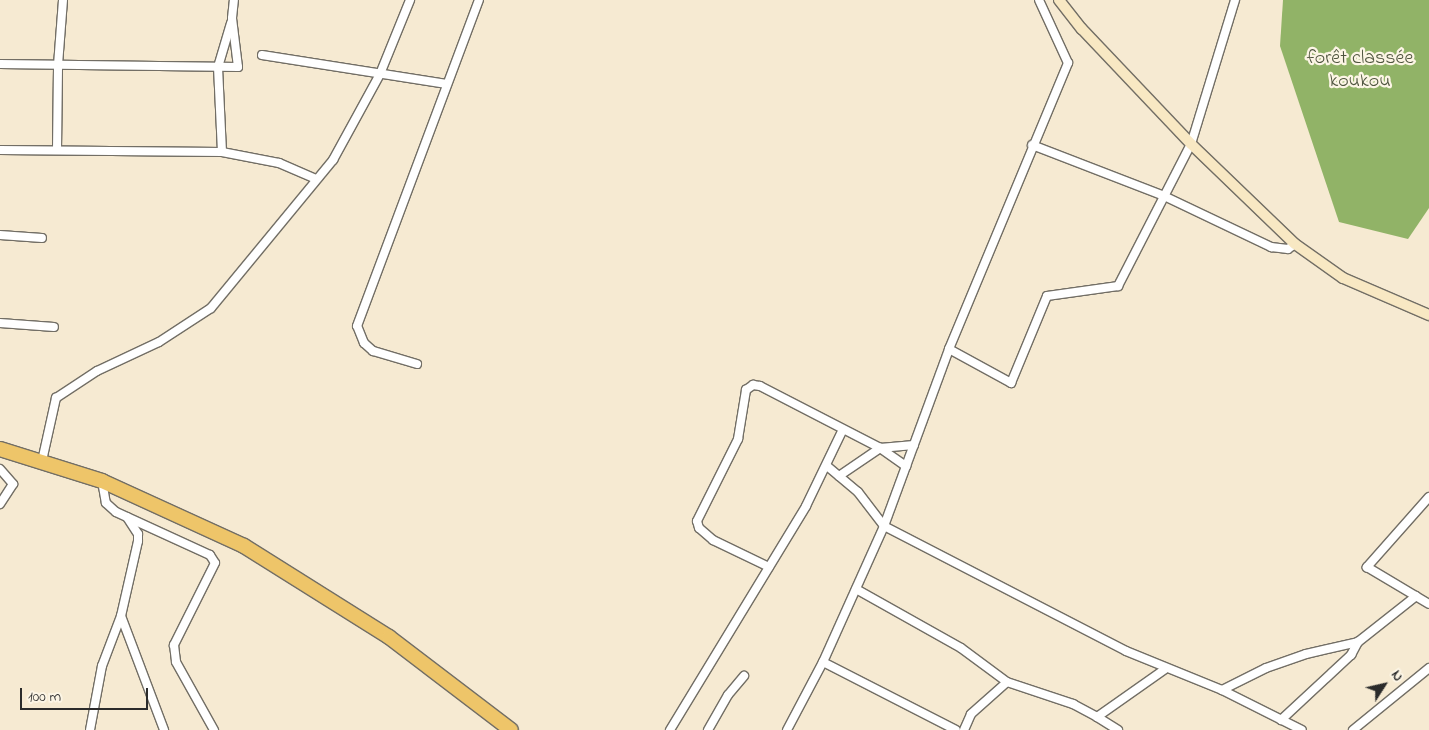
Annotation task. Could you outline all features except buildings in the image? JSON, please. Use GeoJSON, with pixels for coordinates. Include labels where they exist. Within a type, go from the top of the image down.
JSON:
{"type":"FeatureCollection","features":[{"type":"Feature","properties":{"kind":"highway"},"geometry":{"type":"LineString","coordinates":[[0,449],[102,481],[244,546],[390,637],[511,730]]}},
{"type":"Feature","properties":{"kind":"street"},"geometry":{"type":"LineString","coordinates":[[57,150],[58,65],[63,0]]}},
{"type":"Feature","properties":{"kind":"street"},"geometry":{"type":"LineString","coordinates":[[222,152],[218,67],[232,18],[234,0]]}},
{"type":"Feature","properties":{"kind":"street"},"geometry":{"type":"LineString","coordinates":[[42,461],[56,398],[96,371],[159,342],[211,308],[333,160],[380,74],[410,0]]}},
{"type":"Feature","properties":{"kind":"street"},"geometry":{"type":"LineString","coordinates":[[417,364],[373,351],[364,343],[357,326],[479,0]]}},
{"type":"Feature","properties":{"kind":"street"},"geometry":{"type":"LineString","coordinates":[[788,730],[823,662],[884,526],[949,349],[1006,216],[1032,145],[1068,63],[1039,0]]}},
{"type":"Feature","properties":{"kind":"street"},"geometry":{"type":"LineString","coordinates":[[1059,0],[1082,29],[1191,144],[1295,244],[1343,278],[1429,315]]}},
{"type":"Feature","properties":{"kind":"street"},"geometry":{"type":"LineString","coordinates":[[949,349],[1011,383],[1047,296],[1118,286],[1191,144],[1236,0]]}},
{"type":"Feature","properties":{"kind":"street"},"geometry":{"type":"LineString","coordinates":[[0,64],[238,67],[232,18]]}},
{"type":"Feature","properties":{"kind":"street"},"geometry":{"type":"LineString","coordinates":[[262,55],[447,84]]}},
{"type":"Feature","properties":{"kind":"street"},"geometry":{"type":"LineString","coordinates":[[1032,145],[1164,196],[1272,247],[1288,249],[1295,244]]}},
{"type":"Feature","properties":{"kind":"street"},"geometry":{"type":"LineString","coordinates":[[0,150],[222,152],[279,163],[316,179]]}},
{"type":"Feature","properties":{"kind":"street"},"geometry":{"type":"LineString","coordinates":[[0,235],[42,238]]}},
{"type":"Feature","properties":{"kind":"street"},"geometry":{"type":"LineString","coordinates":[[0,323],[54,327]]}},
{"type":"Feature","properties":{"kind":"street"},"geometry":{"type":"LineString","coordinates":[[769,567],[713,540],[699,528],[697,521],[738,439],[746,390],[753,385],[760,386],[880,448],[906,466]]}},
{"type":"Feature","properties":{"kind":"street"},"geometry":{"type":"LineString","coordinates":[[670,730],[769,567],[827,466],[843,429]]}},
{"type":"Feature","properties":{"kind":"street"},"geometry":{"type":"LineString","coordinates":[[839,476],[880,448],[914,445]]}},
{"type":"Feature","properties":{"kind":"street"},"geometry":{"type":"LineString","coordinates":[[827,466],[858,492],[884,526],[1164,669],[1222,690],[1302,730]]}},
{"type":"Feature","properties":{"kind":"street"},"geometry":{"type":"LineString","coordinates":[[0,469],[13,484],[0,504]]}},
{"type":"Feature","properties":{"kind":"street"},"geometry":{"type":"LineString","coordinates":[[102,481],[106,503],[127,517],[210,555],[215,563],[174,645],[176,662],[214,730]]}},
{"type":"Feature","properties":{"kind":"street"},"geometry":{"type":"LineString","coordinates":[[1429,497],[1426,506],[1367,567],[1429,604]]}},
{"type":"Feature","properties":{"kind":"street"},"geometry":{"type":"LineString","coordinates":[[127,517],[138,534]]}},
{"type":"Feature","properties":{"kind":"street"},"geometry":{"type":"LineString","coordinates":[[90,730],[102,666],[121,616],[138,534],[146,526]]}},
{"type":"Feature","properties":{"kind":"street"},"geometry":{"type":"LineString","coordinates":[[856,589],[961,648],[1007,682],[1073,704],[1118,730]]}},
{"type":"Feature","properties":{"kind":"street"},"geometry":{"type":"LineString","coordinates":[[1281,720],[1351,655],[1358,642],[1416,596]]}},
{"type":"Feature","properties":{"kind":"street"},"geometry":{"type":"LineString","coordinates":[[121,616],[164,730]]}},
{"type":"Feature","properties":{"kind":"street"},"geometry":{"type":"LineString","coordinates":[[1222,690],[1266,668],[1306,654],[1358,642]]}},
{"type":"Feature","properties":{"kind":"street"},"geometry":{"type":"LineString","coordinates":[[823,662],[945,728],[956,730]]}},
{"type":"Feature","properties":{"kind":"street"},"geometry":{"type":"LineString","coordinates":[[1353,730],[1429,668]]}},
{"type":"Feature","properties":{"kind":"street"},"geometry":{"type":"LineString","coordinates":[[1097,717],[1164,669]]}},
{"type":"Feature","properties":{"kind":"street"},"geometry":{"type":"LineString","coordinates":[[708,730],[728,695],[744,676]]}},
{"type":"Feature","properties":{"kind":"street"},"geometry":{"type":"LineString","coordinates":[[964,730],[971,714],[1007,682]]}},
{"type":"Feature","properties":{"kind":"green space","name":"forêt classée koukou"},"geometry":{"type":"Polygon","coordinates":[[[1283,0],[1429,0],[1429,208],[1408,239],[1339,222],[1280,46],[1283,0]]]}}]}
